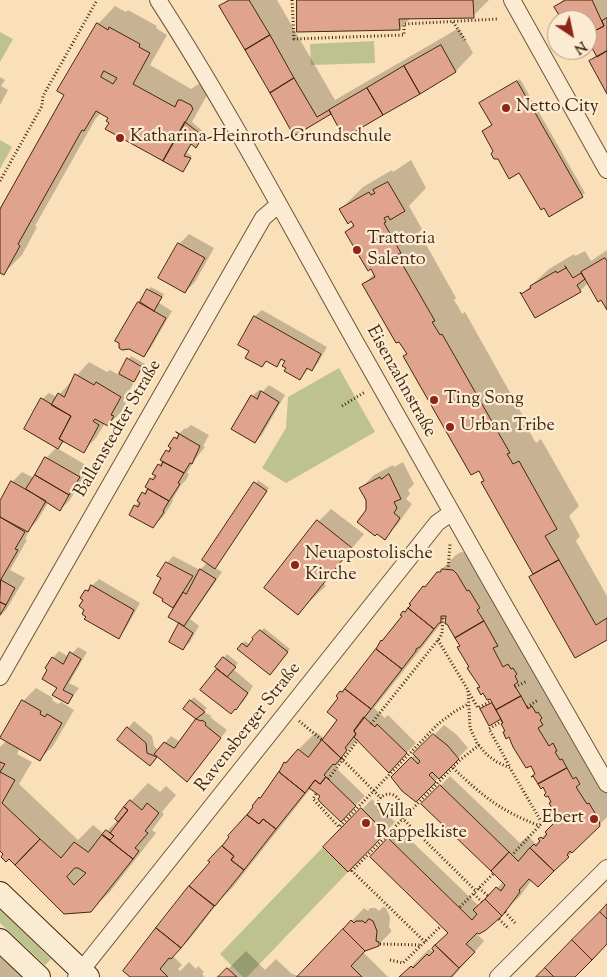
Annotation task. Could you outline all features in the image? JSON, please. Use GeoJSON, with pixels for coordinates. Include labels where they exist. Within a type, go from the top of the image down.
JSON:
{"type":"FeatureCollection","features":[{"type":"Feature","properties":{"kind":"main road"},"geometry":{"type":"LineString","coordinates":[[0,893],[82,975]]}},
{"type":"Feature","properties":{"kind":"main road"},"geometry":{"type":"LineString","coordinates":[[0,940],[39,977]]}},
{"type":"Feature","properties":{"kind":"street","name":"Eisenzahnstraße"},"geometry":{"type":"LineString","coordinates":[[158,0],[182,37],[451,513],[607,784]]}},
{"type":"Feature","properties":{"kind":"street"},"geometry":{"type":"LineString","coordinates":[[512,0],[607,170]]}},
{"type":"Feature","properties":{"kind":"street","name":"Ballenstedter Straße"},"geometry":{"type":"LineString","coordinates":[[0,677],[263,218],[278,205]]}},
{"type":"Feature","properties":{"kind":"street","name":"Ravensberger Straße"},"geometry":{"type":"LineString","coordinates":[[82,975],[437,522],[451,513]]}},
{"type":"Feature","properties":{"kind":"street"},"geometry":{"type":"LineString","coordinates":[[498,977],[607,868]]}},
{"type":"Feature","properties":{"kind":"path"},"geometry":{"type":"LineString","coordinates":[[0,181],[42,106],[43,96],[98,0]]}},
{"type":"Feature","properties":{"kind":"path"},"geometry":{"type":"LineString","coordinates":[[292,0],[294,39],[404,35],[404,24],[498,20]]}},
{"type":"Feature","properties":{"kind":"path"},"geometry":{"type":"LineString","coordinates":[[453,22],[465,40]]}},
{"type":"Feature","properties":{"kind":"path"},"geometry":{"type":"LineString","coordinates":[[342,406],[378,384]]}},
{"type":"Feature","properties":{"kind":"path"},"geometry":{"type":"LineString","coordinates":[[448,570],[450,544]]}},
{"type":"Feature","properties":{"kind":"path"},"geometry":{"type":"LineString","coordinates":[[371,724],[442,634],[443,616]]}},
{"type":"Feature","properties":{"kind":"path"},"geometry":{"type":"LineString","coordinates":[[438,640],[478,708],[491,701]]}},
{"type":"Feature","properties":{"kind":"path"},"geometry":{"type":"LineString","coordinates":[[515,687],[527,681]]}},
{"type":"Feature","properties":{"kind":"path"},"geometry":{"type":"LineString","coordinates":[[468,690],[470,728],[479,745],[487,756],[510,768]]}},
{"type":"Feature","properties":{"kind":"path"},"geometry":{"type":"LineString","coordinates":[[527,707],[538,700]]}},
{"type":"Feature","properties":{"kind":"path"},"geometry":{"type":"LineString","coordinates":[[316,794],[313,799],[339,827],[438,724],[468,704]]}},
{"type":"Feature","properties":{"kind":"path"},"geometry":{"type":"LineString","coordinates":[[288,712],[322,740]]}},
{"type":"Feature","properties":{"kind":"path"},"geometry":{"type":"LineString","coordinates":[[502,721],[488,729],[542,823],[512,855]]}},
{"type":"Feature","properties":{"kind":"path"},"geometry":{"type":"LineString","coordinates":[[328,779],[358,740]]}},
{"type":"Feature","properties":{"kind":"path"},"geometry":{"type":"LineString","coordinates":[[424,944],[352,871],[453,768],[479,745]]}},
{"type":"Feature","properties":{"kind":"path"},"geometry":{"type":"LineString","coordinates":[[342,759],[381,798]]}},
{"type":"Feature","properties":{"kind":"path"},"geometry":{"type":"LineString","coordinates":[[453,768],[492,803],[540,826]]}},
{"type":"Feature","properties":{"kind":"path"},"geometry":{"type":"LineString","coordinates":[[389,794],[397,798],[400,801],[397,813],[389,816],[380,812],[378,807],[381,798],[389,794]]}},
{"type":"Feature","properties":{"kind":"path"},"geometry":{"type":"LineString","coordinates":[[397,813],[476,891],[482,902]]}},
{"type":"Feature","properties":{"kind":"path"},"geometry":{"type":"LineString","coordinates":[[460,908],[493,874]]}},
{"type":"Feature","properties":{"kind":"path"},"geometry":{"type":"LineString","coordinates":[[476,891],[488,896]]}},
{"type":"Feature","properties":{"kind":"path"},"geometry":{"type":"LineString","coordinates":[[505,912],[515,922]]}},
{"type":"Feature","properties":{"kind":"path"},"geometry":{"type":"LineString","coordinates":[[499,919],[509,929]]}},
{"type":"Feature","properties":{"kind":"path"},"geometry":{"type":"LineString","coordinates":[[390,960],[403,963],[441,926]]}},
{"type":"Feature","properties":{"kind":"path"},"geometry":{"type":"LineString","coordinates":[[380,944],[424,944]]}},
{"type":"Feature","properties":{"kind":"green space"},"geometry":{"type":"Polygon","coordinates":[[[0,32],[13,39],[0,62],[0,32]]]}},
{"type":"Feature","properties":{"kind":"green space"},"geometry":{"type":"Polygon","coordinates":[[[374,41],[375,63],[311,65],[310,44],[374,41]]]}},
{"type":"Feature","properties":{"kind":"green space"},"geometry":{"type":"Polygon","coordinates":[[[0,140],[12,147],[0,169],[0,140]]]}},
{"type":"Feature","properties":{"kind":"green space"},"geometry":{"type":"Polygon","coordinates":[[[339,368],[375,432],[286,483],[262,468],[286,428],[288,397],[339,368]]]}},
{"type":"Feature","properties":{"kind":"green space"},"geometry":{"type":"Polygon","coordinates":[[[323,847],[348,872],[247,977],[243,977],[220,954],[323,847]]]}},
{"type":"Feature","properties":{"kind":"green space"},"geometry":{"type":"Polygon","coordinates":[[[0,909],[51,959],[45,965],[0,923],[0,909]]]}},
{"type":"Feature","properties":{"kind":"building"},"geometry":{"type":"Polygon","coordinates":[[[230,0],[249,0],[270,35],[245,50],[219,6],[230,0]]]}},
{"type":"Feature","properties":{"kind":"building"},"geometry":{"type":"Polygon","coordinates":[[[297,0],[473,0],[474,18],[399,19],[400,30],[297,32],[297,0]]]}},
{"type":"Feature","properties":{"kind":"building"},"geometry":{"type":"Polygon","coordinates":[[[566,0],[592,0],[597,10],[556,10],[554,7],[566,0]]]}},
{"type":"Feature","properties":{"kind":"building"},"geometry":{"type":"Polygon","coordinates":[[[597,11],[604,26],[597,30],[597,11]]]}},
{"type":"Feature","properties":{"kind":"building"},"geometry":{"type":"Polygon","coordinates":[[[607,18],[607,51],[597,57],[597,30],[604,26],[602,21],[607,18]]]}},
{"type":"Feature","properties":{"kind":"building"},"geometry":{"type":"Polygon","coordinates":[[[97,23],[108,30],[109,27],[140,44],[139,47],[150,53],[133,84],[175,107],[178,100],[181,100],[191,105],[193,109],[163,161],[105,129],[109,123],[106,121],[108,118],[96,111],[84,131],[82,130],[18,244],[20,246],[4,275],[0,273],[0,209],[64,95],[57,91],[97,23]],[[104,71],[101,77],[113,84],[117,78],[104,71]]]}},
{"type":"Feature","properties":{"kind":"building"},"geometry":{"type":"Polygon","coordinates":[[[270,35],[294,78],[270,93],[245,50],[270,35]]]}},
{"type":"Feature","properties":{"kind":"building"},"geometry":{"type":"Polygon","coordinates":[[[441,45],[456,72],[420,94],[404,66],[441,45]]]}},
{"type":"Feature","properties":{"kind":"building"},"geometry":{"type":"Polygon","coordinates":[[[607,51],[607,94],[589,61],[597,60],[597,57],[607,51]]]}},
{"type":"Feature","properties":{"kind":"building"},"geometry":{"type":"Polygon","coordinates":[[[404,66],[420,94],[383,115],[367,88],[404,66]]]}},
{"type":"Feature","properties":{"kind":"building"},"geometry":{"type":"Polygon","coordinates":[[[294,78],[317,117],[329,110],[331,114],[294,136],[270,93],[294,78]]]}},
{"type":"Feature","properties":{"kind":"building"},"geometry":{"type":"Polygon","coordinates":[[[517,81],[583,197],[549,217],[544,208],[541,210],[519,173],[509,179],[498,159],[494,159],[491,154],[493,151],[482,131],[492,125],[479,103],[517,81]]]}},
{"type":"Feature","properties":{"kind":"building"},"geometry":{"type":"Polygon","coordinates":[[[367,88],[383,115],[344,138],[329,110],[367,88]]]}},
{"type":"Feature","properties":{"kind":"building"},"geometry":{"type":"Polygon","coordinates":[[[185,122],[203,136],[196,148],[191,144],[184,156],[191,158],[183,172],[163,161],[185,122]]]}},
{"type":"Feature","properties":{"kind":"building"},"geometry":{"type":"Polygon","coordinates":[[[388,182],[405,211],[390,220],[388,216],[384,218],[386,222],[384,223],[401,253],[397,255],[435,321],[432,322],[440,335],[442,334],[510,453],[507,454],[513,464],[519,461],[557,529],[545,536],[559,560],[533,574],[481,482],[484,481],[479,471],[471,475],[403,356],[407,354],[399,342],[396,343],[362,284],[375,277],[371,269],[368,271],[345,232],[354,226],[351,221],[348,224],[339,209],[369,192],[371,195],[375,193],[373,190],[388,182]]]}},
{"type":"Feature","properties":{"kind":"building"},"geometry":{"type":"Polygon","coordinates":[[[178,243],[205,258],[185,293],[158,278],[178,243]]]}},
{"type":"Feature","properties":{"kind":"building"},"geometry":{"type":"Polygon","coordinates":[[[605,258],[607,261],[607,310],[601,300],[598,302],[581,272],[605,258]]]}},
{"type":"Feature","properties":{"kind":"building"},"geometry":{"type":"Polygon","coordinates":[[[565,266],[573,278],[581,273],[585,279],[577,285],[581,292],[535,318],[521,294],[531,288],[530,286],[556,271],[557,273],[566,268],[565,266]]]}},
{"type":"Feature","properties":{"kind":"building"},"geometry":{"type":"Polygon","coordinates":[[[147,289],[162,297],[154,311],[140,302],[147,289]]]}},
{"type":"Feature","properties":{"kind":"building"},"geometry":{"type":"Polygon","coordinates":[[[138,302],[166,318],[144,357],[129,349],[122,350],[119,348],[119,343],[115,341],[138,302]]]}},
{"type":"Feature","properties":{"kind":"building"},"geometry":{"type":"Polygon","coordinates":[[[254,316],[321,354],[312,371],[307,368],[300,380],[284,371],[286,368],[282,366],[285,361],[281,359],[277,367],[266,361],[262,367],[245,358],[249,351],[238,345],[254,316]]]}},
{"type":"Feature","properties":{"kind":"building"},"geometry":{"type":"Polygon","coordinates":[[[127,358],[142,367],[134,382],[119,374],[127,358]]]}},
{"type":"Feature","properties":{"kind":"building"},"geometry":{"type":"Polygon","coordinates":[[[75,374],[94,385],[96,382],[121,397],[111,415],[114,416],[108,426],[95,419],[93,421],[99,425],[84,453],[59,439],[71,416],[51,405],[58,393],[64,397],[75,374]]]}},
{"type":"Feature","properties":{"kind":"building"},"geometry":{"type":"Polygon","coordinates":[[[261,391],[279,402],[255,443],[231,429],[251,395],[257,399],[261,391]]]}},
{"type":"Feature","properties":{"kind":"building"},"geometry":{"type":"Polygon","coordinates":[[[41,398],[71,416],[59,439],[63,441],[58,449],[24,429],[41,398]]]}},
{"type":"Feature","properties":{"kind":"building"},"geometry":{"type":"Polygon","coordinates":[[[176,432],[200,446],[192,464],[190,463],[184,473],[160,460],[166,450],[169,452],[171,448],[168,446],[174,437],[177,439],[179,434],[176,432]]]}},
{"type":"Feature","properties":{"kind":"building"},"geometry":{"type":"Polygon","coordinates":[[[45,457],[80,477],[69,495],[35,475],[45,457]]]}},
{"type":"Feature","properties":{"kind":"building"},"geometry":{"type":"Polygon","coordinates":[[[163,462],[184,473],[178,483],[180,484],[169,501],[145,487],[150,478],[153,480],[156,476],[152,474],[158,464],[161,466],[163,462]]]}},
{"type":"Feature","properties":{"kind":"building"},"geometry":{"type":"Polygon","coordinates":[[[389,474],[401,499],[394,502],[397,508],[394,513],[400,518],[385,540],[377,534],[375,536],[357,522],[366,510],[366,500],[359,488],[389,474]]]}},
{"type":"Feature","properties":{"kind":"building"},"geometry":{"type":"Polygon","coordinates":[[[35,475],[69,495],[60,511],[26,489],[35,475]]]}},
{"type":"Feature","properties":{"kind":"building"},"geometry":{"type":"Polygon","coordinates":[[[11,481],[46,501],[28,532],[0,517],[0,501],[11,481]]]}},
{"type":"Feature","properties":{"kind":"building"},"geometry":{"type":"Polygon","coordinates":[[[254,482],[267,491],[215,569],[202,560],[254,482]]]}},
{"type":"Feature","properties":{"kind":"building"},"geometry":{"type":"Polygon","coordinates":[[[148,489],[169,501],[153,528],[129,515],[134,505],[138,507],[140,503],[137,501],[142,492],[145,494],[148,489]]]}},
{"type":"Feature","properties":{"kind":"building"},"geometry":{"type":"Polygon","coordinates":[[[0,517],[25,532],[15,549],[18,550],[0,581],[0,517]]]}},
{"type":"Feature","properties":{"kind":"building"},"geometry":{"type":"Polygon","coordinates":[[[317,520],[352,548],[298,615],[264,588],[317,520]]]}},
{"type":"Feature","properties":{"kind":"building"},"geometry":{"type":"Polygon","coordinates":[[[559,560],[596,625],[607,618],[607,640],[575,658],[529,577],[559,560]]]}},
{"type":"Feature","properties":{"kind":"building"},"geometry":{"type":"Polygon","coordinates":[[[166,562],[193,576],[173,608],[153,593],[161,578],[157,576],[166,562]]]}},
{"type":"Feature","properties":{"kind":"building"},"geometry":{"type":"Polygon","coordinates":[[[200,569],[216,579],[184,626],[168,617],[183,592],[186,594],[200,569]]]}},
{"type":"Feature","properties":{"kind":"building"},"geometry":{"type":"Polygon","coordinates":[[[442,569],[453,570],[457,574],[480,608],[477,610],[484,621],[455,638],[447,624],[445,624],[446,616],[441,616],[441,623],[434,629],[408,608],[423,586],[425,587],[437,572],[440,572],[442,569]]]}},
{"type":"Feature","properties":{"kind":"building"},"geometry":{"type":"Polygon","coordinates":[[[1,580],[15,588],[6,605],[0,602],[1,580]]]}},
{"type":"Feature","properties":{"kind":"building"},"geometry":{"type":"Polygon","coordinates":[[[91,585],[134,610],[119,639],[84,619],[86,617],[82,614],[84,610],[79,606],[83,600],[80,598],[85,590],[88,591],[91,585]]]}},
{"type":"Feature","properties":{"kind":"building"},"geometry":{"type":"Polygon","coordinates":[[[0,602],[6,605],[0,615],[0,602]]]}},
{"type":"Feature","properties":{"kind":"building"},"geometry":{"type":"Polygon","coordinates":[[[408,608],[434,629],[420,647],[416,649],[402,669],[376,649],[381,640],[402,616],[400,615],[403,611],[405,612],[408,608]]]}},
{"type":"Feature","properties":{"kind":"building"},"geometry":{"type":"Polygon","coordinates":[[[484,621],[498,646],[493,648],[503,667],[508,664],[517,674],[515,676],[518,682],[514,685],[521,696],[496,710],[490,699],[487,700],[483,693],[481,695],[477,688],[480,687],[467,668],[469,667],[457,647],[460,646],[455,638],[484,621]]]}},
{"type":"Feature","properties":{"kind":"building"},"geometry":{"type":"Polygon","coordinates":[[[179,623],[193,633],[183,650],[169,642],[179,623]]]}},
{"type":"Feature","properties":{"kind":"building"},"geometry":{"type":"Polygon","coordinates":[[[260,630],[288,652],[270,675],[237,649],[242,643],[247,647],[260,630]]]}},
{"type":"Feature","properties":{"kind":"building"},"geometry":{"type":"Polygon","coordinates":[[[376,649],[402,669],[371,709],[345,689],[376,649]]]}},
{"type":"Feature","properties":{"kind":"building"},"geometry":{"type":"Polygon","coordinates":[[[70,652],[81,659],[63,690],[73,695],[68,704],[52,695],[57,688],[42,679],[47,670],[45,668],[52,657],[63,664],[70,652]]]}},
{"type":"Feature","properties":{"kind":"building"},"geometry":{"type":"Polygon","coordinates":[[[223,657],[236,667],[227,677],[215,667],[223,657]]]}},
{"type":"Feature","properties":{"kind":"building"},"geometry":{"type":"Polygon","coordinates":[[[217,669],[248,693],[231,714],[200,690],[217,669]]]}},
{"type":"Feature","properties":{"kind":"building"},"geometry":{"type":"Polygon","coordinates":[[[345,689],[371,709],[354,731],[356,734],[345,748],[347,750],[341,758],[322,740],[337,720],[327,712],[338,698],[336,696],[345,689]]]}},
{"type":"Feature","properties":{"kind":"building"},"geometry":{"type":"Polygon","coordinates":[[[521,696],[528,709],[532,706],[542,718],[540,720],[543,725],[538,728],[549,746],[553,743],[557,751],[555,752],[567,768],[538,784],[533,776],[531,777],[535,774],[531,766],[526,768],[509,737],[506,739],[503,732],[505,731],[501,724],[503,723],[496,710],[521,696]]]}},
{"type":"Feature","properties":{"kind":"building"},"geometry":{"type":"Polygon","coordinates":[[[22,700],[41,711],[40,714],[45,717],[47,714],[62,723],[40,761],[0,738],[22,700]]]}},
{"type":"Feature","properties":{"kind":"building"},"geometry":{"type":"Polygon","coordinates":[[[190,700],[205,712],[196,719],[183,709],[190,700]]]}},
{"type":"Feature","properties":{"kind":"building"},"geometry":{"type":"Polygon","coordinates":[[[492,703],[501,719],[489,726],[480,709],[492,703]]]}},
{"type":"Feature","properties":{"kind":"building"},"geometry":{"type":"Polygon","coordinates":[[[364,717],[375,727],[377,724],[407,753],[389,773],[354,737],[356,734],[354,731],[364,717]]]}},
{"type":"Feature","properties":{"kind":"building"},"geometry":{"type":"Polygon","coordinates":[[[196,719],[206,723],[205,725],[221,738],[187,782],[154,754],[164,742],[174,748],[196,719]]]}},
{"type":"Feature","properties":{"kind":"building"},"geometry":{"type":"Polygon","coordinates":[[[127,727],[146,743],[147,753],[157,757],[150,766],[117,740],[127,727]]]}},
{"type":"Feature","properties":{"kind":"building"},"geometry":{"type":"Polygon","coordinates":[[[433,734],[447,745],[459,759],[439,779],[432,772],[429,775],[436,782],[416,802],[402,791],[391,777],[411,757],[418,764],[420,761],[413,754],[433,734]]]}},
{"type":"Feature","properties":{"kind":"building"},"geometry":{"type":"Polygon","coordinates":[[[322,740],[341,758],[324,775],[326,777],[320,784],[315,780],[305,793],[279,772],[284,762],[286,763],[298,749],[308,757],[322,740]]]}},
{"type":"Feature","properties":{"kind":"building"},"geometry":{"type":"Polygon","coordinates":[[[0,762],[5,764],[0,772],[0,762]]]}},
{"type":"Feature","properties":{"kind":"building"},"geometry":{"type":"Polygon","coordinates":[[[567,768],[573,779],[576,777],[580,784],[576,787],[587,804],[589,803],[599,820],[600,826],[572,853],[570,851],[567,855],[569,857],[554,871],[530,848],[534,844],[536,846],[540,841],[538,839],[541,837],[543,839],[547,834],[545,832],[553,824],[555,813],[549,803],[551,802],[548,796],[544,795],[546,793],[543,787],[541,789],[538,784],[567,768]]]}},
{"type":"Feature","properties":{"kind":"building"},"geometry":{"type":"Polygon","coordinates":[[[0,772],[15,780],[2,803],[40,839],[15,865],[9,859],[6,862],[1,857],[3,854],[0,851],[0,772]]]}},
{"type":"Feature","properties":{"kind":"building"},"geometry":{"type":"Polygon","coordinates":[[[279,772],[305,793],[276,829],[263,819],[259,824],[247,815],[279,772]]]}},
{"type":"Feature","properties":{"kind":"building"},"geometry":{"type":"Polygon","coordinates":[[[326,777],[356,806],[341,822],[320,802],[318,799],[320,796],[309,788],[315,780],[320,784],[326,777]]]}},
{"type":"Feature","properties":{"kind":"building"},"geometry":{"type":"Polygon","coordinates":[[[440,785],[509,852],[491,871],[421,804],[440,785]]]}},
{"type":"Feature","properties":{"kind":"building"},"geometry":{"type":"Polygon","coordinates":[[[130,800],[142,810],[147,803],[159,813],[145,831],[148,833],[135,848],[139,851],[133,859],[103,835],[110,840],[114,836],[110,833],[128,810],[124,807],[130,800]]]}},
{"type":"Feature","properties":{"kind":"building"},"geometry":{"type":"Polygon","coordinates":[[[124,807],[128,810],[118,822],[115,819],[124,807]]]}},
{"type":"Feature","properties":{"kind":"building"},"geometry":{"type":"Polygon","coordinates":[[[361,808],[386,833],[348,872],[323,847],[361,808]]]}},
{"type":"Feature","properties":{"kind":"building"},"geometry":{"type":"Polygon","coordinates":[[[247,815],[259,824],[263,819],[276,829],[244,870],[231,860],[234,856],[222,846],[228,836],[247,815]]]}},
{"type":"Feature","properties":{"kind":"building"},"geometry":{"type":"Polygon","coordinates":[[[106,830],[114,836],[110,840],[102,835],[106,830]]]}},
{"type":"Feature","properties":{"kind":"building"},"geometry":{"type":"Polygon","coordinates":[[[102,835],[133,859],[91,912],[64,914],[15,865],[40,839],[61,858],[74,842],[88,852],[102,835]],[[75,868],[67,877],[74,885],[86,873],[75,868]]]}},
{"type":"Feature","properties":{"kind":"building"},"geometry":{"type":"Polygon","coordinates":[[[388,838],[472,920],[477,914],[473,910],[485,899],[502,916],[486,930],[479,934],[477,933],[466,944],[475,952],[459,968],[435,945],[448,933],[370,857],[388,838]]]}},
{"type":"Feature","properties":{"kind":"building"},"geometry":{"type":"Polygon","coordinates":[[[222,846],[234,856],[231,860],[244,870],[215,906],[189,886],[222,846]]]}},
{"type":"Feature","properties":{"kind":"building"},"geometry":{"type":"Polygon","coordinates":[[[530,848],[554,871],[538,887],[529,879],[519,890],[520,892],[502,916],[485,899],[496,887],[501,891],[505,885],[491,871],[509,852],[518,861],[530,848]]]}},
{"type":"Feature","properties":{"kind":"building"},"geometry":{"type":"Polygon","coordinates":[[[189,886],[214,906],[181,948],[156,928],[189,886]]]}},
{"type":"Feature","properties":{"kind":"building"},"geometry":{"type":"Polygon","coordinates":[[[607,904],[607,919],[600,912],[607,904]]]}},
{"type":"Feature","properties":{"kind":"building"},"geometry":{"type":"Polygon","coordinates":[[[600,912],[607,919],[607,944],[592,960],[572,940],[600,912]]]}},
{"type":"Feature","properties":{"kind":"building"},"geometry":{"type":"Polygon","coordinates":[[[369,919],[373,921],[377,931],[376,941],[379,942],[379,946],[365,951],[343,929],[351,920],[354,923],[356,921],[363,921],[365,923],[369,919]]]}},
{"type":"Feature","properties":{"kind":"building"},"geometry":{"type":"Polygon","coordinates":[[[156,928],[181,948],[160,969],[168,977],[130,977],[123,971],[156,928]]]}},
{"type":"Feature","properties":{"kind":"building"},"geometry":{"type":"Polygon","coordinates":[[[343,929],[365,951],[351,966],[362,977],[297,977],[343,929]]]}},
{"type":"Feature","properties":{"kind":"building"},"geometry":{"type":"Polygon","coordinates":[[[572,940],[592,960],[575,977],[554,977],[545,968],[572,940]]]}},
{"type":"Feature","properties":{"kind":"building"},"geometry":{"type":"Polygon","coordinates":[[[435,945],[459,968],[451,977],[399,977],[411,966],[413,968],[427,954],[429,956],[434,951],[432,949],[435,945]]]}},
{"type":"Feature","properties":{"kind":"building"},"geometry":{"type":"Polygon","coordinates":[[[227,968],[237,977],[218,977],[227,968]]]}},
{"type":"Feature","properties":{"kind":"building"},"geometry":{"type":"Polygon","coordinates":[[[545,968],[554,977],[536,977],[545,968]]]}},
{"type":"Feature","properties":{"kind":"place","name":"Netto City"},"geometry":{"type":"Point","coordinates":[506,108]}},
{"type":"Feature","properties":{"kind":"place","name":"Katharina-Heinroth-Grundschule"},"geometry":{"type":"Point","coordinates":[120,138]}},
{"type":"Feature","properties":{"kind":"place","name":"Trattoria Salento"},"geometry":{"type":"Point","coordinates":[357,250]}},
{"type":"Feature","properties":{"kind":"place","name":"Ting Song"},"geometry":{"type":"Point","coordinates":[434,400]}},
{"type":"Feature","properties":{"kind":"place","name":"Urban Tribe"},"geometry":{"type":"Point","coordinates":[450,427]}},
{"type":"Feature","properties":{"kind":"place","name":"Neuapostolische Kirche"},"geometry":{"type":"Point","coordinates":[295,565]}},
{"type":"Feature","properties":{"kind":"place","name":"Ebert"},"geometry":{"type":"Point","coordinates":[594,819]}},
{"type":"Feature","properties":{"kind":"place","name":"Villa Rappelkiste"},"geometry":{"type":"Point","coordinates":[366,823]}}]}
